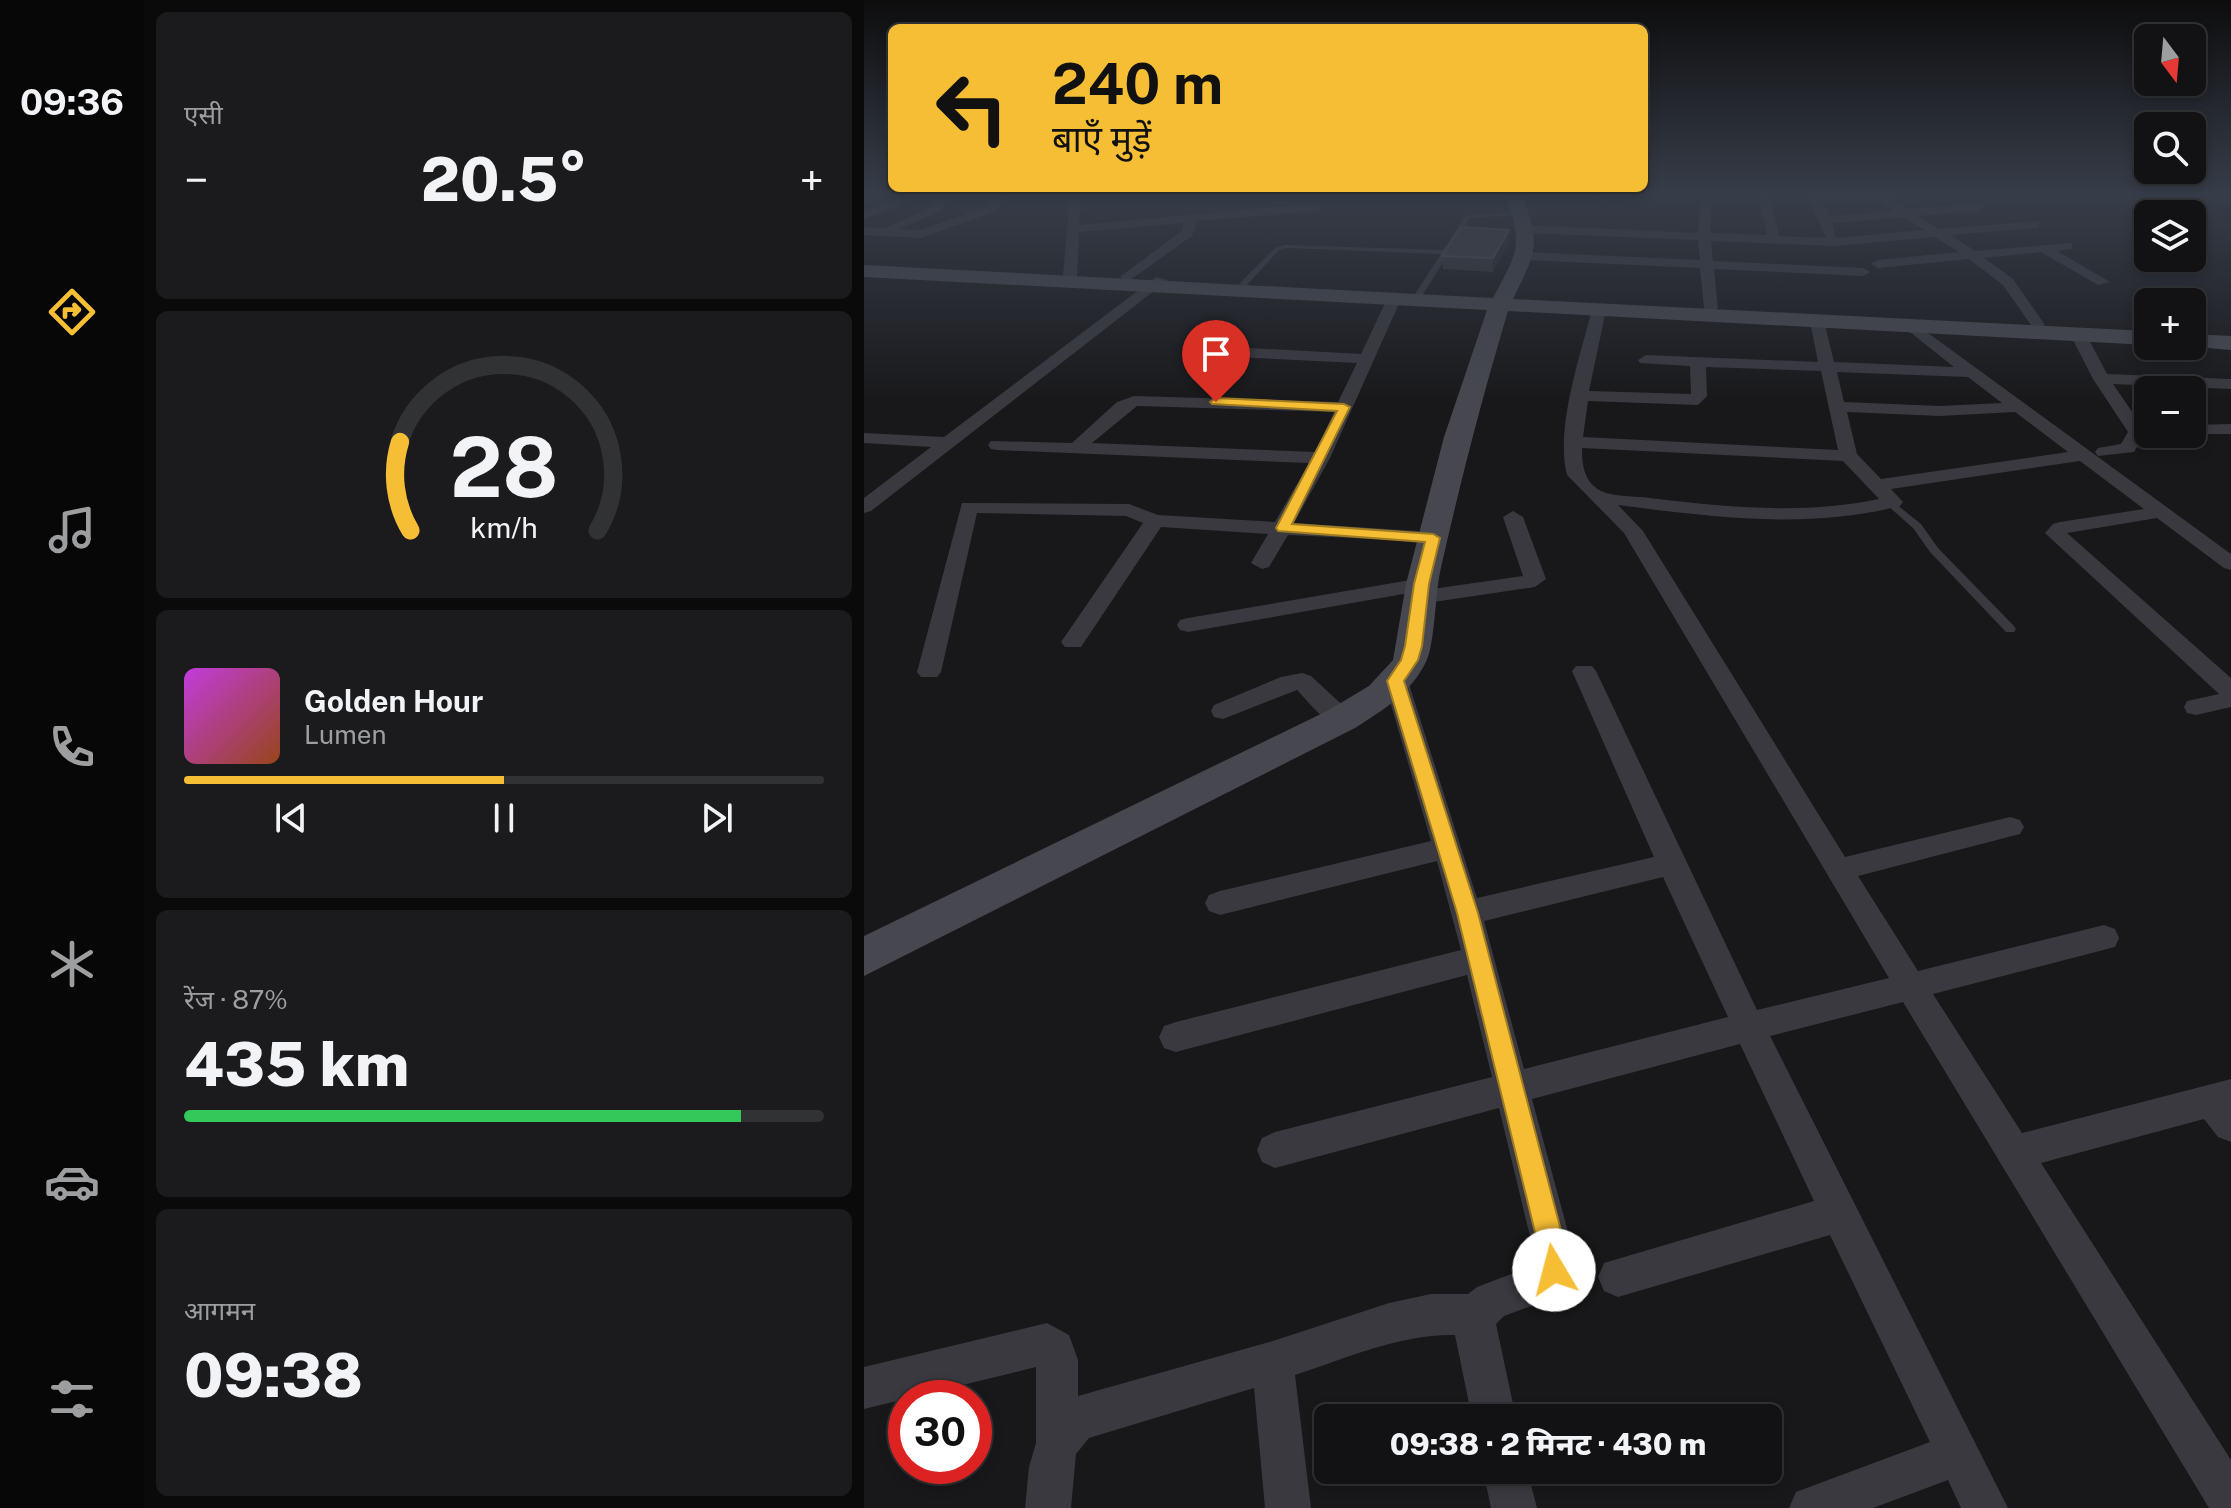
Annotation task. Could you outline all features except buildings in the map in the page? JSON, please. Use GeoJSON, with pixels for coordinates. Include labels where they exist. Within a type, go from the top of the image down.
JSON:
{"type":"FeatureCollection","features":[{"type":"Feature","properties":{"kind":"main road"},"geometry":{"type":"LineString","coordinates":[[864,957],[1342,719],[1396,681],[1410,660],[1421,590],[1457,437],[1500,302],[1521,263]]}},
{"type":"Feature","properties":{"kind":"main road"},"geometry":{"type":"LineString","coordinates":[[864,265],[1157,283],[1243,284],[1419,294],[1599,310],[2134,337]]}},
{"type":"Feature","properties":{"kind":"main road"},"geometry":{"type":"LineString","coordinates":[[864,271],[1157,283],[1394,299],[1711,308],[2134,330]]}},
{"type":"Feature","properties":{"kind":"main road"},"geometry":{"type":"LineString","coordinates":[[2206,334],[2231,335]]}},
{"type":"Feature","properties":{"kind":"main road"},"geometry":{"type":"LineString","coordinates":[[2206,342],[2231,343]]}},
{"type":"Feature","properties":{"kind":"street"},"geometry":{"type":"LineString","coordinates":[[1070,276],[1072,263]]}},
{"type":"Feature","properties":{"kind":"street"},"geometry":{"type":"LineString","coordinates":[[1126,279],[1147,263]]}},
{"type":"Feature","properties":{"kind":"street"},"geometry":{"type":"LineString","coordinates":[[1693,263],[1863,272]]}},
{"type":"Feature","properties":{"kind":"street"},"geometry":{"type":"LineString","coordinates":[[1878,264],[1885,263]]}},
{"type":"Feature","properties":{"kind":"street"},"geometry":{"type":"LineString","coordinates":[[1983,263],[2008,282],[2038,325]]}},
{"type":"Feature","properties":{"kind":"street"},"geometry":{"type":"LineString","coordinates":[[2070,263],[2103,282]]}},
{"type":"Feature","properties":{"kind":"street"},"geometry":{"type":"LineString","coordinates":[[1707,264],[1711,308]]}},
{"type":"Feature","properties":{"kind":"street"},"geometry":{"type":"LineString","coordinates":[[864,507],[1157,283]]}},
{"type":"Feature","properties":{"kind":"street"},"geometry":{"type":"LineString","coordinates":[[1262,563],[1321,458],[1394,299]]}},
{"type":"Feature","properties":{"kind":"street"},"geometry":{"type":"LineString","coordinates":[[1599,310],[1580,396],[1573,469],[1633,531],[1837,870],[2231,1501]]}},
{"type":"Feature","properties":{"kind":"street"},"geometry":{"type":"LineString","coordinates":[[1601,497],[1757,515],[1809,514],[1891,503],[1893,499],[1848,456],[1817,321]]}},
{"type":"Feature","properties":{"kind":"street"},"geometry":{"type":"LineString","coordinates":[[1908,325],[2231,564]]}},
{"type":"Feature","properties":{"kind":"street"},"geometry":{"type":"LineString","coordinates":[[2078,334],[2101,379],[2134,422]]}},
{"type":"Feature","properties":{"kind":"street"},"geometry":{"type":"LineString","coordinates":[[1213,351],[1367,359]]}},
{"type":"Feature","properties":{"kind":"street"},"geometry":{"type":"LineString","coordinates":[[1646,360],[1971,372]]}},
{"type":"Feature","properties":{"kind":"street"},"geometry":{"type":"LineString","coordinates":[[1580,396],[1692,401],[1699,396],[1698,362]]}},
{"type":"Feature","properties":{"kind":"street"},"geometry":{"type":"LineString","coordinates":[[2101,379],[2231,384]]}},
{"type":"Feature","properties":{"kind":"street"},"geometry":{"type":"LineString","coordinates":[[1077,448],[1123,406],[1134,401],[1344,407]]}},
{"type":"Feature","properties":{"kind":"street"},"geometry":{"type":"LineString","coordinates":[[1838,407],[1940,411],[2019,407]]}},
{"type":"Feature","properties":{"kind":"street"},"geometry":{"type":"LineString","coordinates":[[2206,430],[2231,429]]}},
{"type":"Feature","properties":{"kind":"street"},"geometry":{"type":"LineString","coordinates":[[864,438],[949,443]]}},
{"type":"Feature","properties":{"kind":"street"},"geometry":{"type":"LineString","coordinates":[[2104,452],[2128,448],[2134,441]]}},
{"type":"Feature","properties":{"kind":"street"},"geometry":{"type":"LineString","coordinates":[[1574,442],[1848,456]]}},
{"type":"Feature","properties":{"kind":"street"},"geometry":{"type":"LineString","coordinates":[[997,445],[1321,458]]}},
{"type":"Feature","properties":{"kind":"street"},"geometry":{"type":"LineString","coordinates":[[1879,485],[2082,455]]}},
{"type":"Feature","properties":{"kind":"street"},"geometry":{"type":"LineString","coordinates":[[929,672],[966,508],[1129,510],[1155,521],[1433,538]]}},
{"type":"Feature","properties":{"kind":"street"},"geometry":{"type":"LineString","coordinates":[[2160,512],[2060,528],[2055,533],[2229,699]]}},
{"type":"Feature","properties":{"kind":"street"},"geometry":{"type":"LineString","coordinates":[[1188,625],[1421,590],[1527,582],[1535,579],[1513,517]]}},
{"type":"Feature","properties":{"kind":"street"},"geometry":{"type":"LineString","coordinates":[[1073,642],[1155,521]]}},
{"type":"Feature","properties":{"kind":"street"},"geometry":{"type":"LineString","coordinates":[[1584,671],[1670,864],[1748,1027],[1985,1508]]}},
{"type":"Feature","properties":{"kind":"street"},"geometry":{"type":"LineString","coordinates":[[1223,711],[1302,681],[1342,719]]}},
{"type":"Feature","properties":{"kind":"street"},"geometry":{"type":"LineString","coordinates":[[1048,1508],[1052,1452],[1057,1440],[1075,1420],[1273,1362],[1400,1320],[1431,1314],[1475,1315],[1491,1301],[1549,1280],[1556,1261],[1479,959],[1449,847],[1396,681]]}},
{"type":"Feature","properties":{"kind":"street"},"geometry":{"type":"LineString","coordinates":[[2196,707],[2229,699]]}},
{"type":"Feature","properties":{"kind":"street"},"geometry":{"type":"LineString","coordinates":[[1837,870],[2010,827]]}},
{"type":"Feature","properties":{"kind":"street"},"geometry":{"type":"LineString","coordinates":[[1220,903],[1449,847]]}},
{"type":"Feature","properties":{"kind":"street"},"geometry":{"type":"LineString","coordinates":[[1467,913],[1670,864]]}},
{"type":"Feature","properties":{"kind":"street"},"geometry":{"type":"LineString","coordinates":[[1275,1150],[1909,985],[2104,938]]}},
{"type":"Feature","properties":{"kind":"street"},"geometry":{"type":"LineString","coordinates":[[1176,1037],[1479,959]]}},
{"type":"Feature","properties":{"kind":"street"},"geometry":{"type":"LineString","coordinates":[[2014,1153],[2225,1107]]}},
{"type":"Feature","properties":{"kind":"street"},"geometry":{"type":"LineString","coordinates":[[1618,1277],[1839,1213]]}},
{"type":"Feature","properties":{"kind":"street"},"geometry":{"type":"LineString","coordinates":[[1475,1315],[1476,1339],[1491,1404]]}},
{"type":"Feature","properties":{"kind":"street"},"geometry":{"type":"LineString","coordinates":[[864,1388],[1047,1344],[1054,1350],[1057,1360],[1057,1440]]}},
{"type":"Feature","properties":{"kind":"street"},"geometry":{"type":"LineString","coordinates":[[1273,1362],[1288,1508]]}},
{"type":"Feature","properties":{"kind":"street"},"geometry":{"type":"LineString","coordinates":[[1812,1508],[1958,1454]]}},
{"type":"Feature","properties":{"kind":"street"},"geometry":{"type":"LineString","coordinates":[[1508,1484],[1514,1508]]}},
{"type":"Feature","properties":{"kind":"lane"},"geometry":{"type":"LineString","coordinates":[[1243,284],[1263,263]]}},
{"type":"Feature","properties":{"kind":"lane"},"geometry":{"type":"LineString","coordinates":[[1419,294],[1438,263]]}},
{"type":"Feature","properties":{"kind":"lane"},"geometry":{"type":"LineString","coordinates":[[1891,503],[1917,526],[1934,550],[2010,629]]}},
{"type":"Feature","properties":{"kind":"route"},"geometry":{"type":"LineString","coordinates":[[1216,402],[1344,407],[1321,458],[1283,528],[1433,538],[1410,660],[1396,681],[1467,913],[1556,1261],[1554,1270]]}}]}
